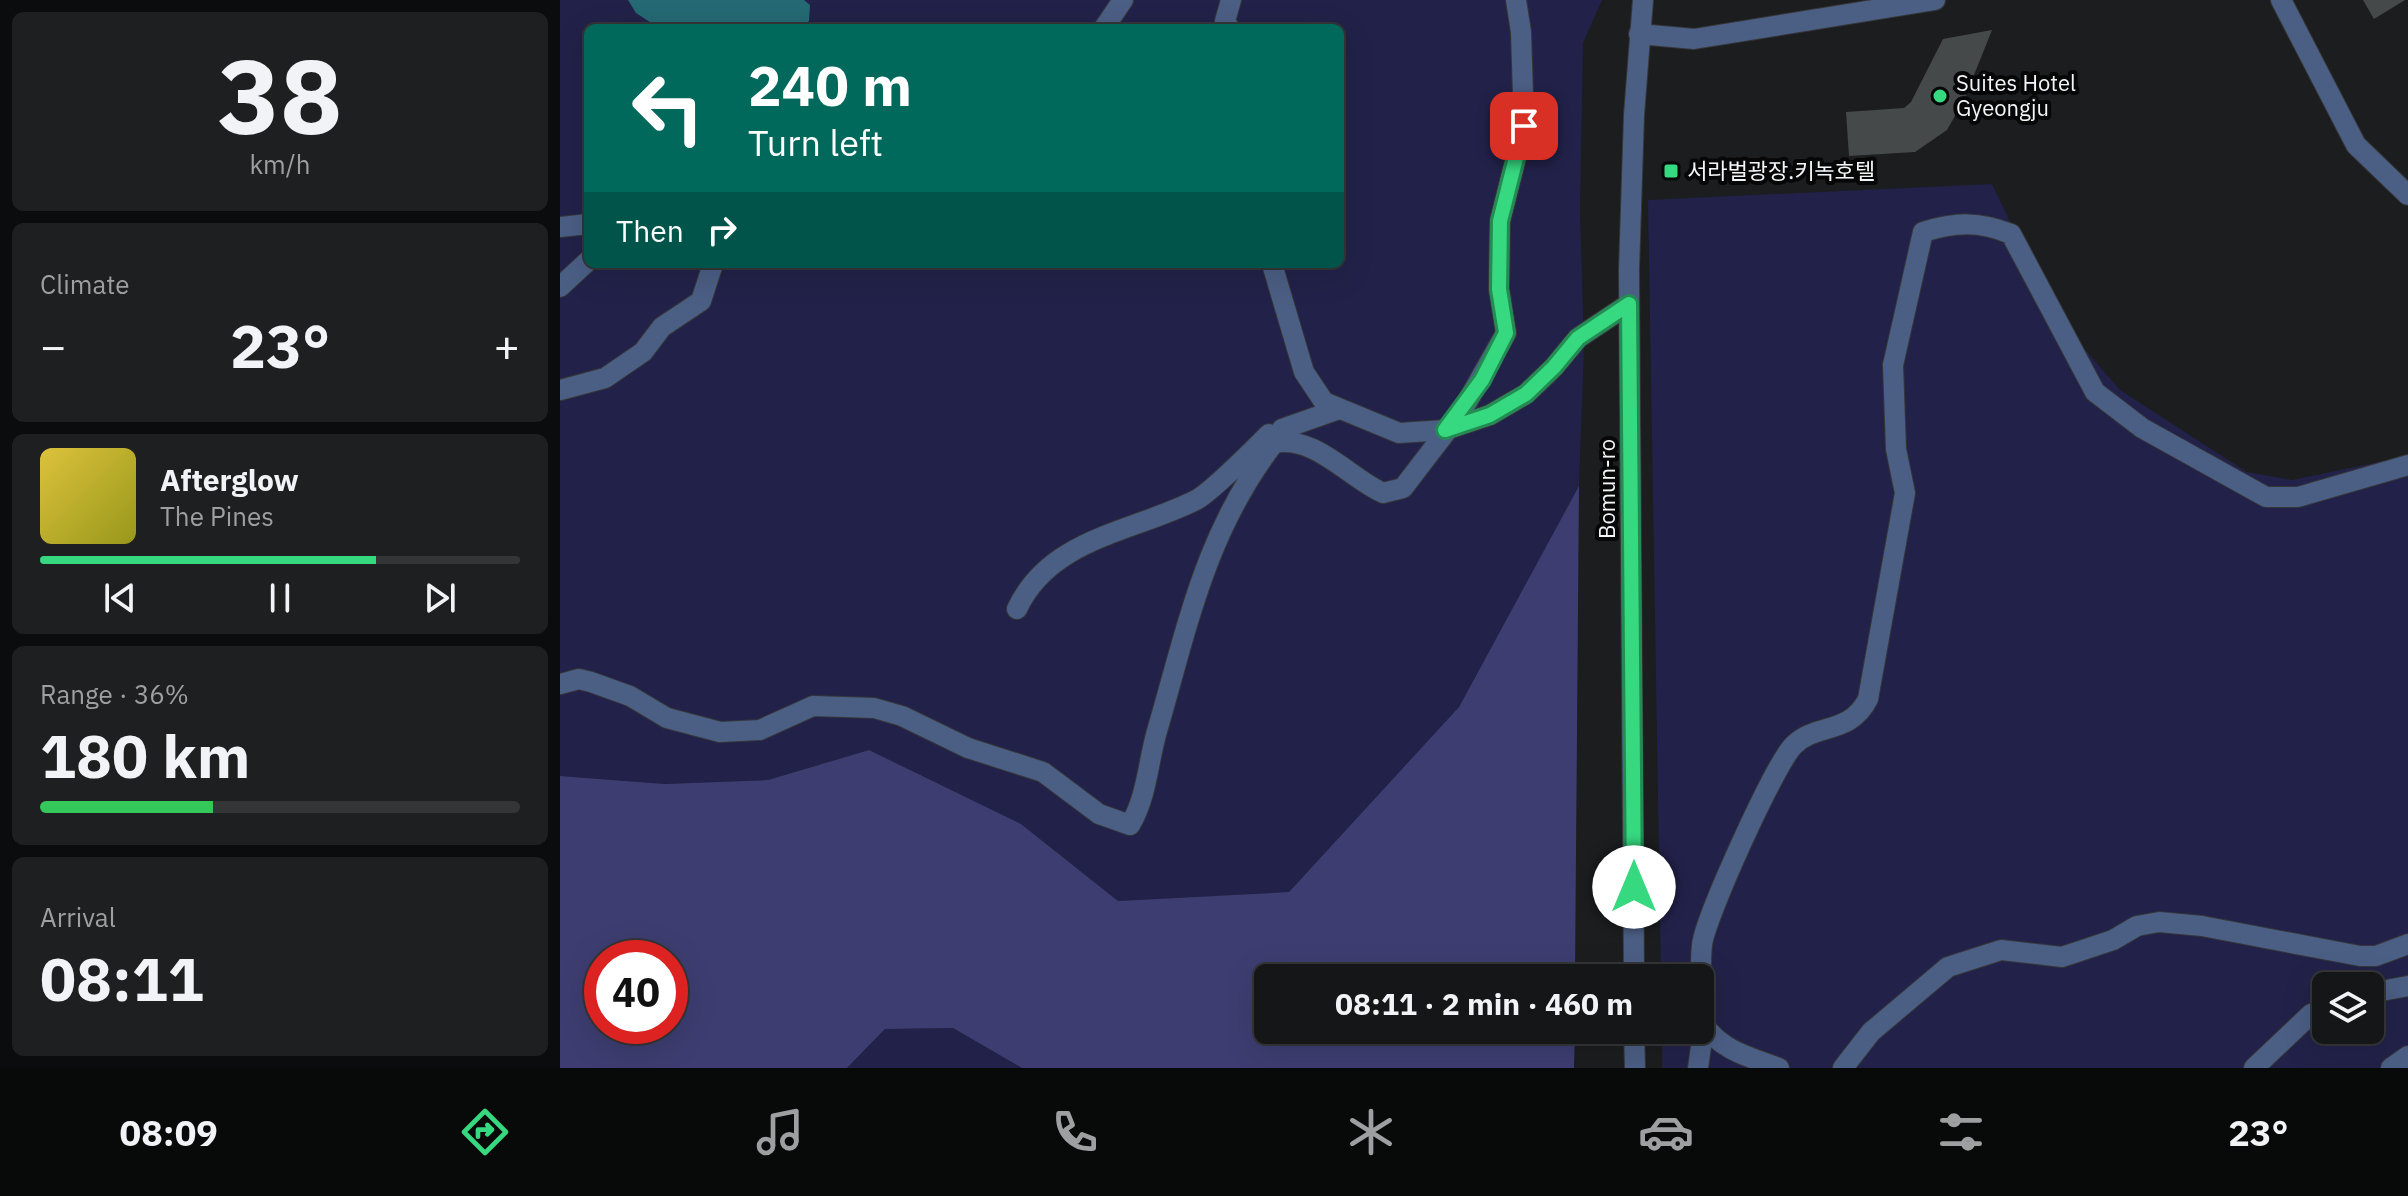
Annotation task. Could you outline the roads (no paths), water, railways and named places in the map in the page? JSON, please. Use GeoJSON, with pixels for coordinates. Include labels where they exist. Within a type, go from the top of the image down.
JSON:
{"type":"FeatureCollection","features":[{"type":"Feature","properties":{"kind":"street"},"geometry":{"type":"LineString","coordinates":[[1107,24],[1123,0]]}},
{"type":"Feature","properties":{"kind":"street"},"geometry":{"type":"LineString","coordinates":[[1227,24],[1231,0]]}},
{"type":"Feature","properties":{"kind":"street"},"geometry":{"type":"LineString","coordinates":[[1274,443],[1289,440],[1305,445],[1383,493],[1403,488],[1475,391],[1506,333],[1499,289],[1500,221],[1524,126],[1521,32],[1516,0]]}},
{"type":"Feature","properties":{"kind":"street","name":"Bomun-ro"},"geometry":{"type":"LineString","coordinates":[[1634,964],[1629,304],[1639,34],[1643,0]]}},
{"type":"Feature","properties":{"kind":"street"},"geometry":{"type":"LineString","coordinates":[[1639,34],[1694,39],[1935,0]]}},
{"type":"Feature","properties":{"kind":"street"},"geometry":{"type":"LineString","coordinates":[[2281,0],[2356,145],[2408,195]]}},
{"type":"Feature","properties":{"kind":"street"},"geometry":{"type":"LineString","coordinates":[[1702,964],[1702,944],[1761,802],[1785,755],[1796,743],[1848,722],[1868,699],[1905,493],[1896,449],[1893,365],[1923,232],[1950,223],[1979,223],[2011,234],[2095,392],[2142,428],[2266,497],[2298,497],[2408,465]]}},
{"type":"Feature","properties":{"kind":"street"},"geometry":{"type":"LineString","coordinates":[[560,227],[584,224]]}},
{"type":"Feature","properties":{"kind":"street"},"geometry":{"type":"LineString","coordinates":[[560,287],[584,265]]}},
{"type":"Feature","properties":{"kind":"street"},"geometry":{"type":"LineString","coordinates":[[560,390],[605,378],[643,352],[662,327],[701,301],[712,268]]}},
{"type":"Feature","properties":{"kind":"street"},"geometry":{"type":"LineString","coordinates":[[1273,268],[1304,372],[1331,405],[1399,433],[1445,430],[1490,415],[1526,394],[1578,338],[1629,304]]}},
{"type":"Feature","properties":{"kind":"street"},"geometry":{"type":"LineString","coordinates":[[560,684],[579,679],[591,682],[630,696],[667,718],[720,732],[760,730],[813,706],[874,708],[902,716],[968,748],[1043,772],[1099,814],[1130,825],[1139,811],[1151,753],[1208,558],[1233,502],[1282,429],[1331,405]]}},
{"type":"Feature","properties":{"kind":"street"},"geometry":{"type":"LineString","coordinates":[[1017,609],[1027,588],[1048,565],[1097,539],[1198,499],[1283,421],[1331,405]]}},
{"type":"Feature","properties":{"kind":"street"},"geometry":{"type":"LineString","coordinates":[[1843,1068],[1871,1032],[1948,967],[2001,950],[2062,957],[2113,940],[2137,926],[2159,922],[2202,926],[2360,956],[2376,956],[2408,944]]}},
{"type":"Feature","properties":{"kind":"street"},"geometry":{"type":"LineString","coordinates":[[2384,990],[2408,986]]}},
{"type":"Feature","properties":{"kind":"street"},"geometry":{"type":"LineString","coordinates":[[2254,1068],[2312,1014]]}},
{"type":"Feature","properties":{"kind":"street"},"geometry":{"type":"LineString","coordinates":[[1714,1040],[1728,1049],[1779,1068]]}},
{"type":"Feature","properties":{"kind":"street"},"geometry":{"type":"LineString","coordinates":[[1634,1044],[1635,1068]]}},
{"type":"Feature","properties":{"kind":"street"},"geometry":{"type":"LineString","coordinates":[[1698,1068],[1701,1044]]}},
{"type":"Feature","properties":{"kind":"street"},"geometry":{"type":"LineString","coordinates":[[2391,1068],[2408,1056]]}},
{"type":"Feature","properties":{"kind":"water"},"geometry":{"type":"Polygon","coordinates":[[[628,0],[804,0],[810,5],[809,21],[805,24],[653,24],[636,13],[628,0]]]}},
{"type":"Feature","properties":{"kind":"place","name":"Suites Hotel Gyeongju"},"geometry":{"type":"Point","coordinates":[1940,96]}},
{"type":"Feature","properties":{"kind":"place","name":"서라벌광장.키녹호텔"},"geometry":{"type":"Point","coordinates":[1671,171]}}]}
